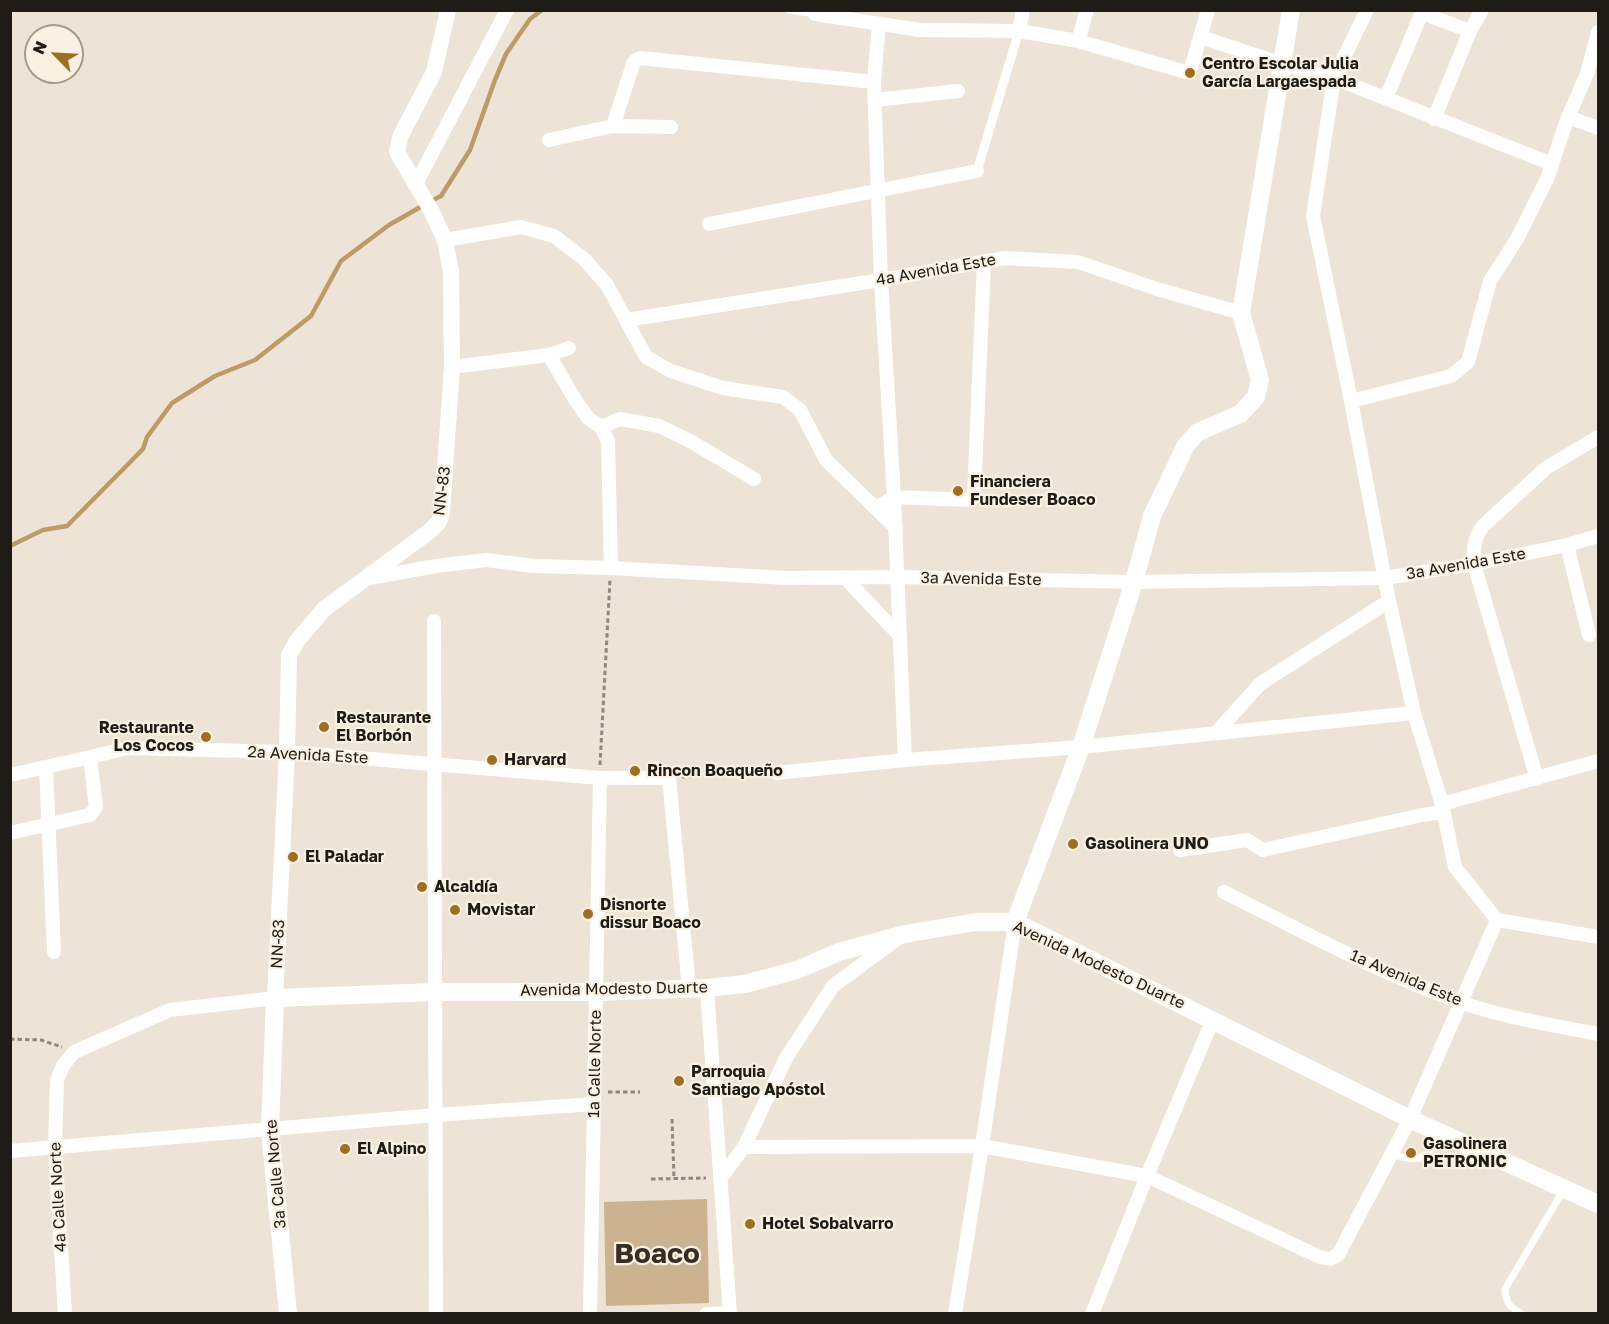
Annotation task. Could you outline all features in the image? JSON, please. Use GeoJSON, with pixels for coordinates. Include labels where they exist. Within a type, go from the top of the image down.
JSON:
{"type":"FeatureCollection","features":[{"type":"Feature","properties":{"kind":"main road"},"geometry":{"type":"LineString","coordinates":[[1015,922],[1081,747],[1134,582],[1152,516],[1186,445],[1198,432],[1240,414],[1256,397],[1260,380],[1241,313],[1291,10]]}},
{"type":"Feature","properties":{"kind":"main road","name":"Avenida Modesto Duarte"},"geometry":{"type":"LineString","coordinates":[[275,998],[435,992],[596,992],[745,984],[797,970],[839,952],[905,934],[976,922],[1015,922],[1410,1119],[1599,1204]]}},
{"type":"Feature","properties":{"kind":"main road","name":"3a Calle Norte"},"geometry":{"type":"LineString","coordinates":[[275,998],[270,1130],[288,1314]]}},
{"type":"Feature","properties":{"kind":"street","name":"NN-83"},"geometry":{"type":"LineString","coordinates":[[275,998],[288,752],[289,656],[292,648],[324,609],[430,531],[439,522],[442,512],[452,367],[451,271],[445,240],[431,210],[397,152],[400,137],[434,72],[448,10]]}},
{"type":"Feature","properties":{"kind":"street"},"geometry":{"type":"LineString","coordinates":[[418,188],[507,10]]}},
{"type":"Feature","properties":{"kind":"street"},"geometry":{"type":"LineString","coordinates":[[709,224],[977,171],[1019,31],[1023,10]]}},
{"type":"Feature","properties":{"kind":"street"},"geometry":{"type":"LineString","coordinates":[[1078,41],[1087,10]]}},
{"type":"Feature","properties":{"kind":"street"},"geometry":{"type":"LineString","coordinates":[[815,14],[920,30],[1019,31],[1078,41],[1186,72],[1191,68],[1208,10]]}},
{"type":"Feature","properties":{"kind":"street"},"geometry":{"type":"LineString","coordinates":[[1366,10],[1335,78],[1313,216],[1389,601],[1414,713],[1443,808],[1455,867],[1497,920],[1599,937]]}},
{"type":"Feature","properties":{"kind":"street"},"geometry":{"type":"LineString","coordinates":[[1434,119],[1470,31],[1482,10]]}},
{"type":"Feature","properties":{"kind":"street"},"geometry":{"type":"LineString","coordinates":[[1386,98],[1423,12],[1470,31]]}},
{"type":"Feature","properties":{"kind":"street"},"geometry":{"type":"LineString","coordinates":[[879,24],[874,82],[881,280],[896,528],[904,760]]}},
{"type":"Feature","properties":{"kind":"street"},"geometry":{"type":"LineString","coordinates":[[1351,401],[1451,376],[1468,362],[1490,281],[1517,239],[1547,179],[1568,117],[1593,74],[1599,32]]}},
{"type":"Feature","properties":{"kind":"street"},"geometry":{"type":"LineString","coordinates":[[1201,37],[1282,64],[1335,78],[1552,164]]}},
{"type":"Feature","properties":{"kind":"street"},"geometry":{"type":"LineString","coordinates":[[613,126],[633,64],[640,58],[874,82]]}},
{"type":"Feature","properties":{"kind":"street"},"geometry":{"type":"LineString","coordinates":[[875,99],[958,91]]}},
{"type":"Feature","properties":{"kind":"street"},"geometry":{"type":"LineString","coordinates":[[1568,117],[1599,128]]}},
{"type":"Feature","properties":{"kind":"street"},"geometry":{"type":"LineString","coordinates":[[549,140],[613,126],[671,127]]}},
{"type":"Feature","properties":{"kind":"street"},"geometry":{"type":"LineString","coordinates":[[445,240],[521,227],[554,236],[584,258],[607,285],[646,357],[671,371],[723,388],[783,397],[791,402],[800,410],[826,460],[896,528]]}},
{"type":"Feature","properties":{"kind":"street","name":"4a Avenida Este"},"geometry":{"type":"LineString","coordinates":[[626,320],[1005,258],[1078,262],[1157,289],[1241,313]]}},
{"type":"Feature","properties":{"kind":"street"},"geometry":{"type":"LineString","coordinates":[[876,508],[894,497],[970,500],[974,496],[984,262]]}},
{"type":"Feature","properties":{"kind":"street"},"geometry":{"type":"LineString","coordinates":[[452,367],[549,355],[569,348]]}},
{"type":"Feature","properties":{"kind":"street"},"geometry":{"type":"LineString","coordinates":[[549,355],[574,398],[588,418],[601,427],[608,441],[611,568]]}},
{"type":"Feature","properties":{"kind":"street"},"geometry":{"type":"LineString","coordinates":[[601,427],[620,419],[658,426],[690,441],[754,479]]}},
{"type":"Feature","properties":{"kind":"street"},"geometry":{"type":"LineString","coordinates":[[1537,779],[1474,564],[1473,545],[1476,534],[1483,526],[1546,468],[1599,437]]}},
{"type":"Feature","properties":{"kind":"street","name":"3a Avenida Este"},"geometry":{"type":"LineString","coordinates":[[362,580],[436,566],[486,560],[534,567],[611,568],[786,578],[898,577],[1134,582],[1385,578],[1474,564],[1599,536]]}},
{"type":"Feature","properties":{"kind":"street"},"geometry":{"type":"LineString","coordinates":[[1567,545],[1589,635]]}},
{"type":"Feature","properties":{"kind":"street"},"geometry":{"type":"LineString","coordinates":[[844,577],[900,636]]}},
{"type":"Feature","properties":{"kind":"street"},"geometry":{"type":"LineString","coordinates":[[1216,733],[1260,684],[1389,601]]}},
{"type":"Feature","properties":{"kind":"street"},"geometry":{"type":"LineString","coordinates":[[434,621],[436,1314]]}},
{"type":"Feature","properties":{"kind":"street"},"geometry":{"type":"LineString","coordinates":[[776,773],[904,760],[1081,747],[1414,713]]}},
{"type":"Feature","properties":{"kind":"street","name":"2a Avenida Este"},"geometry":{"type":"LineString","coordinates":[[10,775],[128,748],[288,752],[600,778],[675,778]]}},
{"type":"Feature","properties":{"kind":"street"},"geometry":{"type":"LineString","coordinates":[[10,833],[93,813],[96,807],[90,757]]}},
{"type":"Feature","properties":{"kind":"street"},"geometry":{"type":"LineString","coordinates":[[1180,850],[1247,840],[1263,850],[1422,815],[1599,761]]}},
{"type":"Feature","properties":{"kind":"street"},"geometry":{"type":"LineString","coordinates":[[46,767],[54,952]]}},
{"type":"Feature","properties":{"kind":"street","name":"1a Calle Norte"},"geometry":{"type":"LineString","coordinates":[[590,1314],[600,778]]}},
{"type":"Feature","properties":{"kind":"street"},"geometry":{"type":"LineString","coordinates":[[675,778],[720,1179],[730,1313],[706,1314]]}},
{"type":"Feature","properties":{"kind":"street","name":"1a Avenida Este"},"geometry":{"type":"LineString","coordinates":[[1224,892],[1376,968],[1462,1002],[1526,1020],[1599,1034]]}},
{"type":"Feature","properties":{"kind":"street"},"geometry":{"type":"LineString","coordinates":[[744,1147],[982,1146],[1147,1176],[1320,1257],[1330,1258],[1338,1255],[1410,1119],[1497,920]]}},
{"type":"Feature","properties":{"kind":"street"},"geometry":{"type":"LineString","coordinates":[[954,1314],[982,1146],[1015,922]]}},
{"type":"Feature","properties":{"kind":"street"},"geometry":{"type":"LineString","coordinates":[[720,1179],[744,1147],[786,1058],[833,986],[905,934]]}},
{"type":"Feature","properties":{"kind":"street"},"geometry":{"type":"LineString","coordinates":[[75,1052],[170,1010],[275,998]]}},
{"type":"Feature","properties":{"kind":"street"},"geometry":{"type":"LineString","coordinates":[[1092,1314],[1213,1019]]}},
{"type":"Feature","properties":{"kind":"street","name":"4a Calle Norte"},"geometry":{"type":"LineString","coordinates":[[65,1314],[55,1148],[57,1080],[63,1066],[75,1052]]}},
{"type":"Feature","properties":{"kind":"street"},"geometry":{"type":"LineString","coordinates":[[10,1151],[436,1115],[594,1098]]}},
{"type":"Feature","properties":{"kind":"lane"},"geometry":{"type":"LineString","coordinates":[[789,10],[815,14]]}},
{"type":"Feature","properties":{"kind":"lane"},"geometry":{"type":"LineString","coordinates":[[1391,1154],[1410,1160],[1418,1159],[1426,1155],[1443,1134]]}},
{"type":"Feature","properties":{"kind":"lane"},"geometry":{"type":"LineString","coordinates":[[1522,1314],[1510,1308],[1505,1289],[1563,1188]]}},
{"type":"Feature","properties":{"kind":"path"},"geometry":{"type":"LineString","coordinates":[[601,751],[611,568]]}},
{"type":"Feature","properties":{"kind":"path"},"geometry":{"type":"LineString","coordinates":[[675,778],[776,773]]}},
{"type":"Feature","properties":{"kind":"path"},"geometry":{"type":"LineString","coordinates":[[10,1039],[41,1040],[75,1052]]}},
{"type":"Feature","properties":{"kind":"path"},"geometry":{"type":"LineString","coordinates":[[594,1098],[640,1092]]}},
{"type":"Feature","properties":{"kind":"path"},"geometry":{"type":"LineString","coordinates":[[672,1119],[674,1178]]}},
{"type":"Feature","properties":{"kind":"path"},"geometry":{"type":"LineString","coordinates":[[651,1179],[720,1179]]}},
{"type":"Feature","properties":{"kind":"shaded area"},"geometry":{"type":"Polygon","coordinates":[[[707,1199],[709,1303],[606,1306],[604,1202],[707,1199]]]}},
{"type":"Feature","properties":{"kind":"waterway"},"geometry":{"type":"LineString","coordinates":[[431,201],[441,196],[470,150],[506,54],[530,19],[542,10]]}},
{"type":"Feature","properties":{"kind":"waterway"},"geometry":{"type":"LineString","coordinates":[[10,546],[43,530],[67,526],[143,449],[147,437],[172,403],[215,376],[255,360],[311,316],[341,261],[389,225],[424,205]]}},
{"type":"Feature","properties":{"kind":"place","name":"Centro Escolar Julia García Largaespada"},"geometry":{"type":"Point","coordinates":[1190,73]}},
{"type":"Feature","properties":{"kind":"place","name":"Financiera Fundeser Boaco"},"geometry":{"type":"Point","coordinates":[958,491]}},
{"type":"Feature","properties":{"kind":"place","name":"Restaurante El Borbón"},"geometry":{"type":"Point","coordinates":[324,727]}},
{"type":"Feature","properties":{"kind":"place","name":"Restaurante Los Cocos"},"geometry":{"type":"Point","coordinates":[206,737]}},
{"type":"Feature","properties":{"kind":"place","name":"Harvard"},"geometry":{"type":"Point","coordinates":[492,760]}},
{"type":"Feature","properties":{"kind":"place","name":"Rincon Boaqueño"},"geometry":{"type":"Point","coordinates":[635,771]}},
{"type":"Feature","properties":{"kind":"place","name":"Gasolinera UNO"},"geometry":{"type":"Point","coordinates":[1073,844]}},
{"type":"Feature","properties":{"kind":"place","name":"El Paladar"},"geometry":{"type":"Point","coordinates":[293,857]}},
{"type":"Feature","properties":{"kind":"place","name":"Alcaldía"},"geometry":{"type":"Point","coordinates":[422,887]}},
{"type":"Feature","properties":{"kind":"place","name":"Movistar"},"geometry":{"type":"Point","coordinates":[455,910]}},
{"type":"Feature","properties":{"kind":"place","name":"Disnorte dissur Boaco"},"geometry":{"type":"Point","coordinates":[588,914]}},
{"type":"Feature","properties":{"kind":"place","name":"Parroquia Santiago Apóstol"},"geometry":{"type":"Point","coordinates":[679,1081]}},
{"type":"Feature","properties":{"kind":"place","name":"El Alpino"},"geometry":{"type":"Point","coordinates":[345,1149]}},
{"type":"Feature","properties":{"kind":"place","name":"Gasolinera PETRONIC"},"geometry":{"type":"Point","coordinates":[1411,1153]}},
{"type":"Feature","properties":{"kind":"place","name":"Hotel Sobalvarro"},"geometry":{"type":"Point","coordinates":[750,1224]}},
{"type":"Feature","properties":{"kind":"district","name":"Boaco"},"geometry":{"type":"Point","coordinates":[657,1254]}}]}
